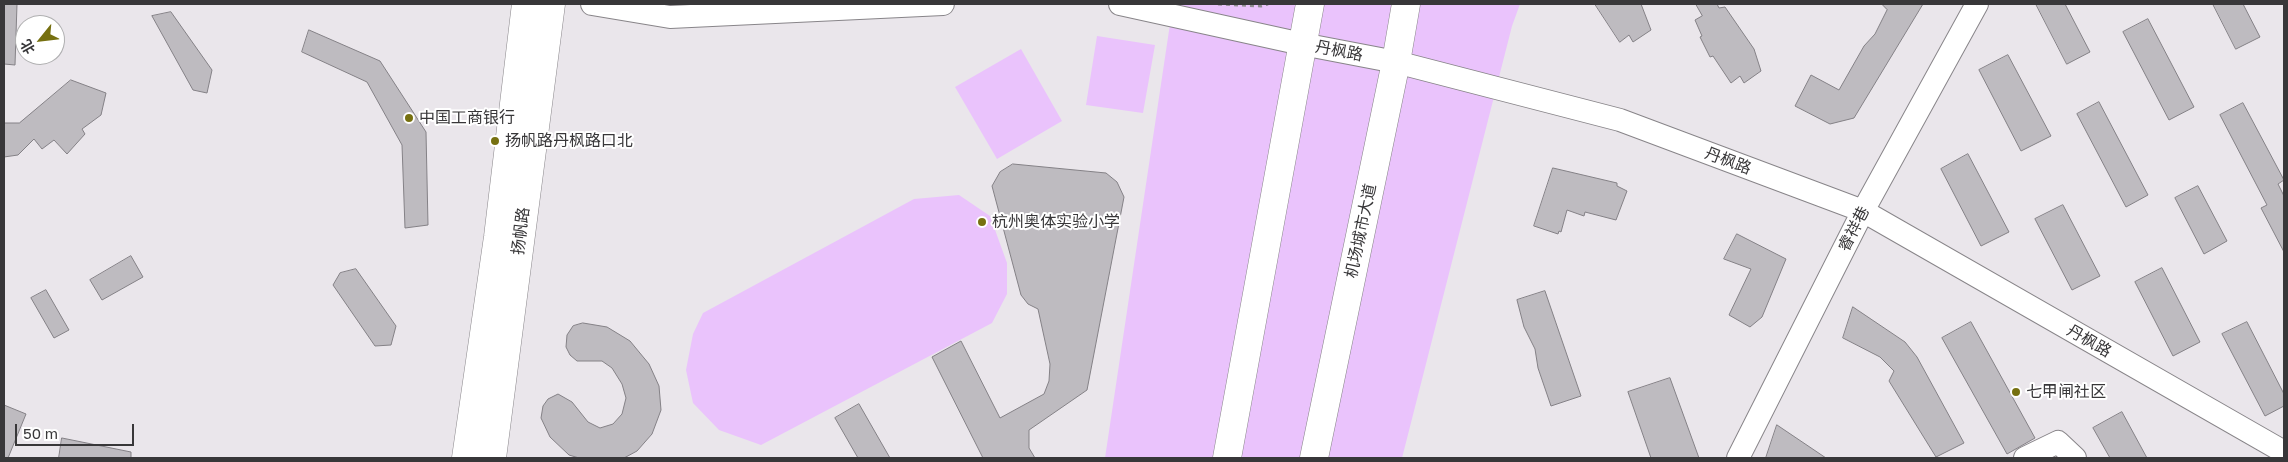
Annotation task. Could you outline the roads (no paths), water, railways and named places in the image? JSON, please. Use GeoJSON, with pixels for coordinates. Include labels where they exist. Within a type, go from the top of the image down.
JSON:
{"type":"FeatureCollection","features":[{"type":"Feature","properties":{"kind":"main road"},"geometry":{"type":"LineString","coordinates":[[466,458],[498,238],[526,4]]}},
{"type":"Feature","properties":{"kind":"main road","name":"扬帆路"},"geometry":{"type":"LineString","coordinates":[[492,458],[551,4]]}},
{"type":"Feature","properties":{"kind":"main road"},"geometry":{"type":"LineString","coordinates":[[1228,458],[1310,4]]}},
{"type":"Feature","properties":{"kind":"main road","name":"机场城市大道"},"geometry":{"type":"LineString","coordinates":[[1314,458],[1396,62],[1406,4]]}},
{"type":"Feature","properties":{"kind":"street"},"geometry":{"type":"LineString","coordinates":[[592,4],[670,17],[943,4]]}},
{"type":"Feature","properties":{"kind":"street","name":"丹枫路"},"geometry":{"type":"LineString","coordinates":[[1120,4],[1302,44],[1396,62],[1620,120],[1863,211],[2284,452]]}},
{"type":"Feature","properties":{"kind":"street","name":"睿祥巷"},"geometry":{"type":"LineString","coordinates":[[1738,458],[1863,211],[1977,4]]}},
{"type":"Feature","properties":{"kind":"street"},"geometry":{"type":"LineString","coordinates":[[2025,458],[2058,442],[2076,458]]}},
{"type":"Feature","properties":{"kind":"place","name":"中国工商银行"},"geometry":{"type":"Point","coordinates":[409,118]}},
{"type":"Feature","properties":{"kind":"place","name":"扬帆路丹枫路口北"},"geometry":{"type":"Point","coordinates":[495,141]}},
{"type":"Feature","properties":{"kind":"place","name":"杭州奥体实验小学"},"geometry":{"type":"Point","coordinates":[982,222]}},
{"type":"Feature","properties":{"kind":"place","name":"七甲闸社区"},"geometry":{"type":"Point","coordinates":[2016,392]}}]}
